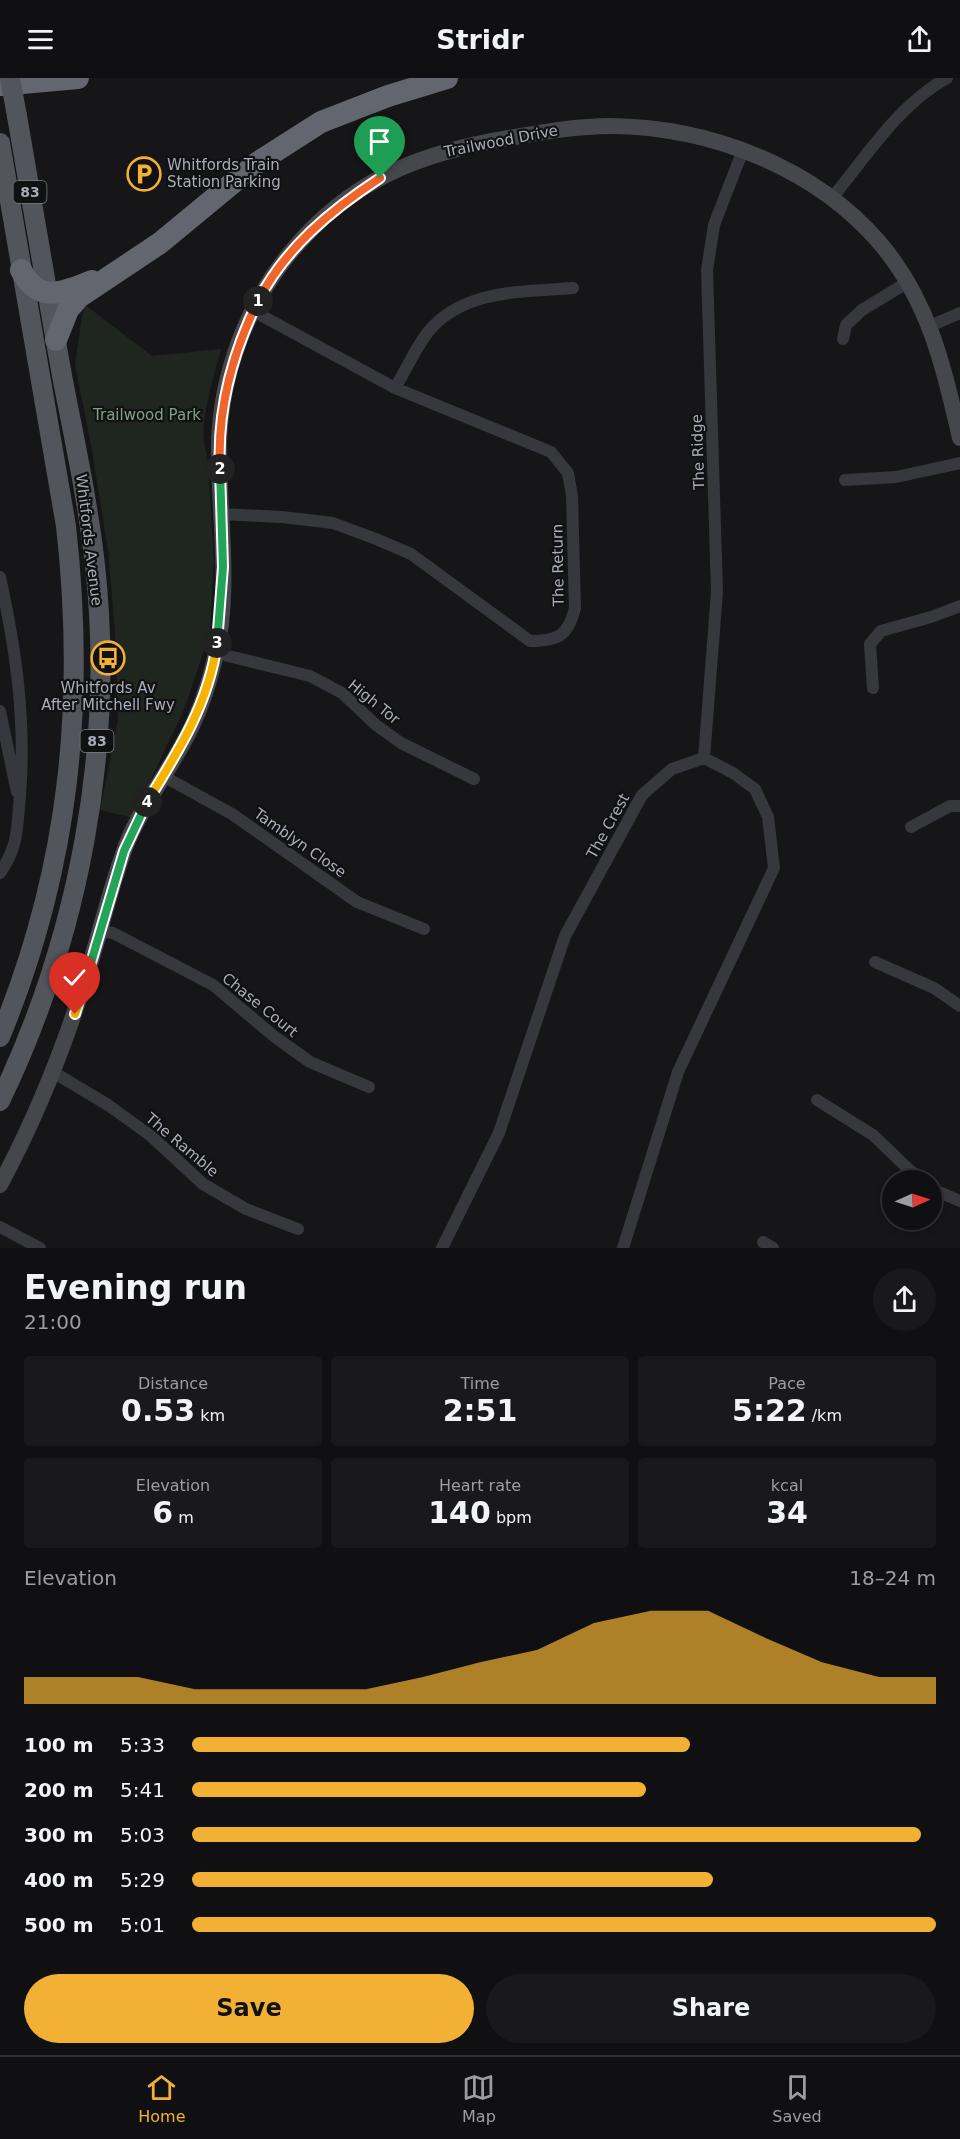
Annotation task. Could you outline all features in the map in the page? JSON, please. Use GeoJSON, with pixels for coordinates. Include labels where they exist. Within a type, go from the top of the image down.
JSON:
{"type":"FeatureCollection","features":[{"type":"Feature","properties":{"kind":"highway"},"geometry":{"type":"LineString","coordinates":[[0,85],[78,78]]}},
{"type":"Feature","properties":{"kind":"highway"},"geometry":{"type":"LineString","coordinates":[[56,340],[68,310],[79,297],[160,243],[257,163],[321,122],[388,96],[447,78]]}},
{"type":"Feature","properties":{"kind":"highway"},"geometry":{"type":"LineString","coordinates":[[21,270],[26,280],[34,288],[58,294],[124,268]]}},
{"type":"Feature","properties":{"kind":"main road","name":"Whitfords Avenue"},"geometry":{"type":"LineString","coordinates":[[0,1101],[43,1001],[68,915],[87,823],[97,740],[99,645],[95,567],[10,78]]}},
{"type":"Feature","properties":{"kind":"main road","name":"Whitfords Avenue"},"geometry":{"type":"LineString","coordinates":[[0,143],[66,526],[75,615],[74,706],[67,789],[50,881],[32,950],[18,994],[0,1037]]}},
{"type":"Feature","properties":{"kind":"street"},"geometry":{"type":"LineString","coordinates":[[832,198],[897,118],[947,78]]}},
{"type":"Feature","properties":{"kind":"street","name":"Trailwood Drive"},"geometry":{"type":"LineString","coordinates":[[0,1185],[53,1072],[124,851],[146,804],[192,725],[216,653],[223,595],[219,437],[224,397],[234,356],[264,289],[292,250],[333,210],[380,178],[410,162],[440,152],[555,130],[609,126],[673,131],[743,150],[790,171],[832,198],[879,242],[908,282],[930,326],[944,368],[960,438]]}},
{"type":"Feature","properties":{"kind":"street","name":"The Ridge"},"geometry":{"type":"LineString","coordinates":[[704,758],[717,592],[707,270],[714,225],[743,150]]}},
{"type":"Feature","properties":{"kind":"street"},"geometry":{"type":"LineString","coordinates":[[843,339],[846,325],[861,310],[908,282]]}},
{"type":"Feature","properties":{"kind":"street"},"geometry":{"type":"LineString","coordinates":[[395,387],[429,331],[462,304],[504,293],[573,288]]}},
{"type":"Feature","properties":{"kind":"street","name":"The Return"},"geometry":{"type":"LineString","coordinates":[[221,514],[282,517],[333,523],[376,539],[411,554],[530,641],[552,641],[570,626],[575,608],[572,496],[568,473],[552,452],[395,387],[254,311]]}},
{"type":"Feature","properties":{"kind":"street"},"geometry":{"type":"LineString","coordinates":[[930,326],[960,313]]}},
{"type":"Feature","properties":{"kind":"street"},"geometry":{"type":"LineString","coordinates":[[845,480],[896,477],[960,463]]}},
{"type":"Feature","properties":{"kind":"street"},"geometry":{"type":"LineString","coordinates":[[0,577],[4,611],[19,678],[23,760],[16,839],[9,860],[0,873]]}},
{"type":"Feature","properties":{"kind":"street"},"geometry":{"type":"LineString","coordinates":[[873,688],[870,644],[881,631],[960,606]]}},
{"type":"Feature","properties":{"kind":"street","name":"High Tor"},"geometry":{"type":"LineString","coordinates":[[216,653],[310,676],[342,693],[376,726],[401,743],[474,779]]}},
{"type":"Feature","properties":{"kind":"street"},"geometry":{"type":"LineString","coordinates":[[0,711],[4,760],[19,802]]}},
{"type":"Feature","properties":{"kind":"street"},"geometry":{"type":"LineString","coordinates":[[623,1248],[678,1072],[774,868],[768,817],[755,789],[733,773],[704,758]]}},
{"type":"Feature","properties":{"kind":"street","name":"The Crest"},"geometry":{"type":"LineString","coordinates":[[442,1248],[500,1133],[565,936],[642,795],[672,770],[704,758]]}},
{"type":"Feature","properties":{"kind":"street"},"geometry":{"type":"LineString","coordinates":[[4,760],[23,760]]}},
{"type":"Feature","properties":{"kind":"street","name":"Tamblyn Close"},"geometry":{"type":"LineString","coordinates":[[163,776],[232,814],[357,902],[423,929]]}},
{"type":"Feature","properties":{"kind":"street"},"geometry":{"type":"LineString","coordinates":[[911,827],[950,806],[960,806]]}},
{"type":"Feature","properties":{"kind":"street","name":"Chase Court"},"geometry":{"type":"LineString","coordinates":[[100,931],[113,933],[213,985],[275,1037],[310,1062],[369,1087]]}},
{"type":"Feature","properties":{"kind":"street"},"geometry":{"type":"LineString","coordinates":[[875,962],[934,988],[960,1006]]}},
{"type":"Feature","properties":{"kind":"street","name":"The Ramble"},"geometry":{"type":"LineString","coordinates":[[53,1072],[108,1105],[151,1136],[203,1184],[246,1209],[298,1229]]}},
{"type":"Feature","properties":{"kind":"street"},"geometry":{"type":"LineString","coordinates":[[817,1100],[873,1135],[910,1170]]}},
{"type":"Feature","properties":{"kind":"street"},"geometry":{"type":"LineString","coordinates":[[942,1193],[960,1201]]}},
{"type":"Feature","properties":{"kind":"street"},"geometry":{"type":"LineString","coordinates":[[0,1227],[40,1248]]}},
{"type":"Feature","properties":{"kind":"green space","name":"Trailwood Park"},"geometry":{"type":"Polygon","coordinates":[[[84,304],[152,356],[221,349],[211,387],[204,432],[214,560],[210,632],[185,707],[133,818],[100,810],[118,720],[115,631],[108,550],[75,364],[84,304]]]}},
{"type":"Feature","properties":{"kind":"place","name":"Whitfords Train Station Parking"},"geometry":{"type":"Point","coordinates":[144,174]}},
{"type":"Feature","properties":{"kind":"place","name":"Whitfords Av After Mitchell Fwy"},"geometry":{"type":"Point","coordinates":[108,658]}},
{"type":"Feature","properties":{"kind":"route"},"geometry":{"type":"LineString","coordinates":[[75,1014],[124,851],[146,804],[192,725],[203,698],[216,653],[223,595],[219,437],[224,397],[234,356],[246,323],[264,289],[292,250],[333,210],[380,178]]}}]}
